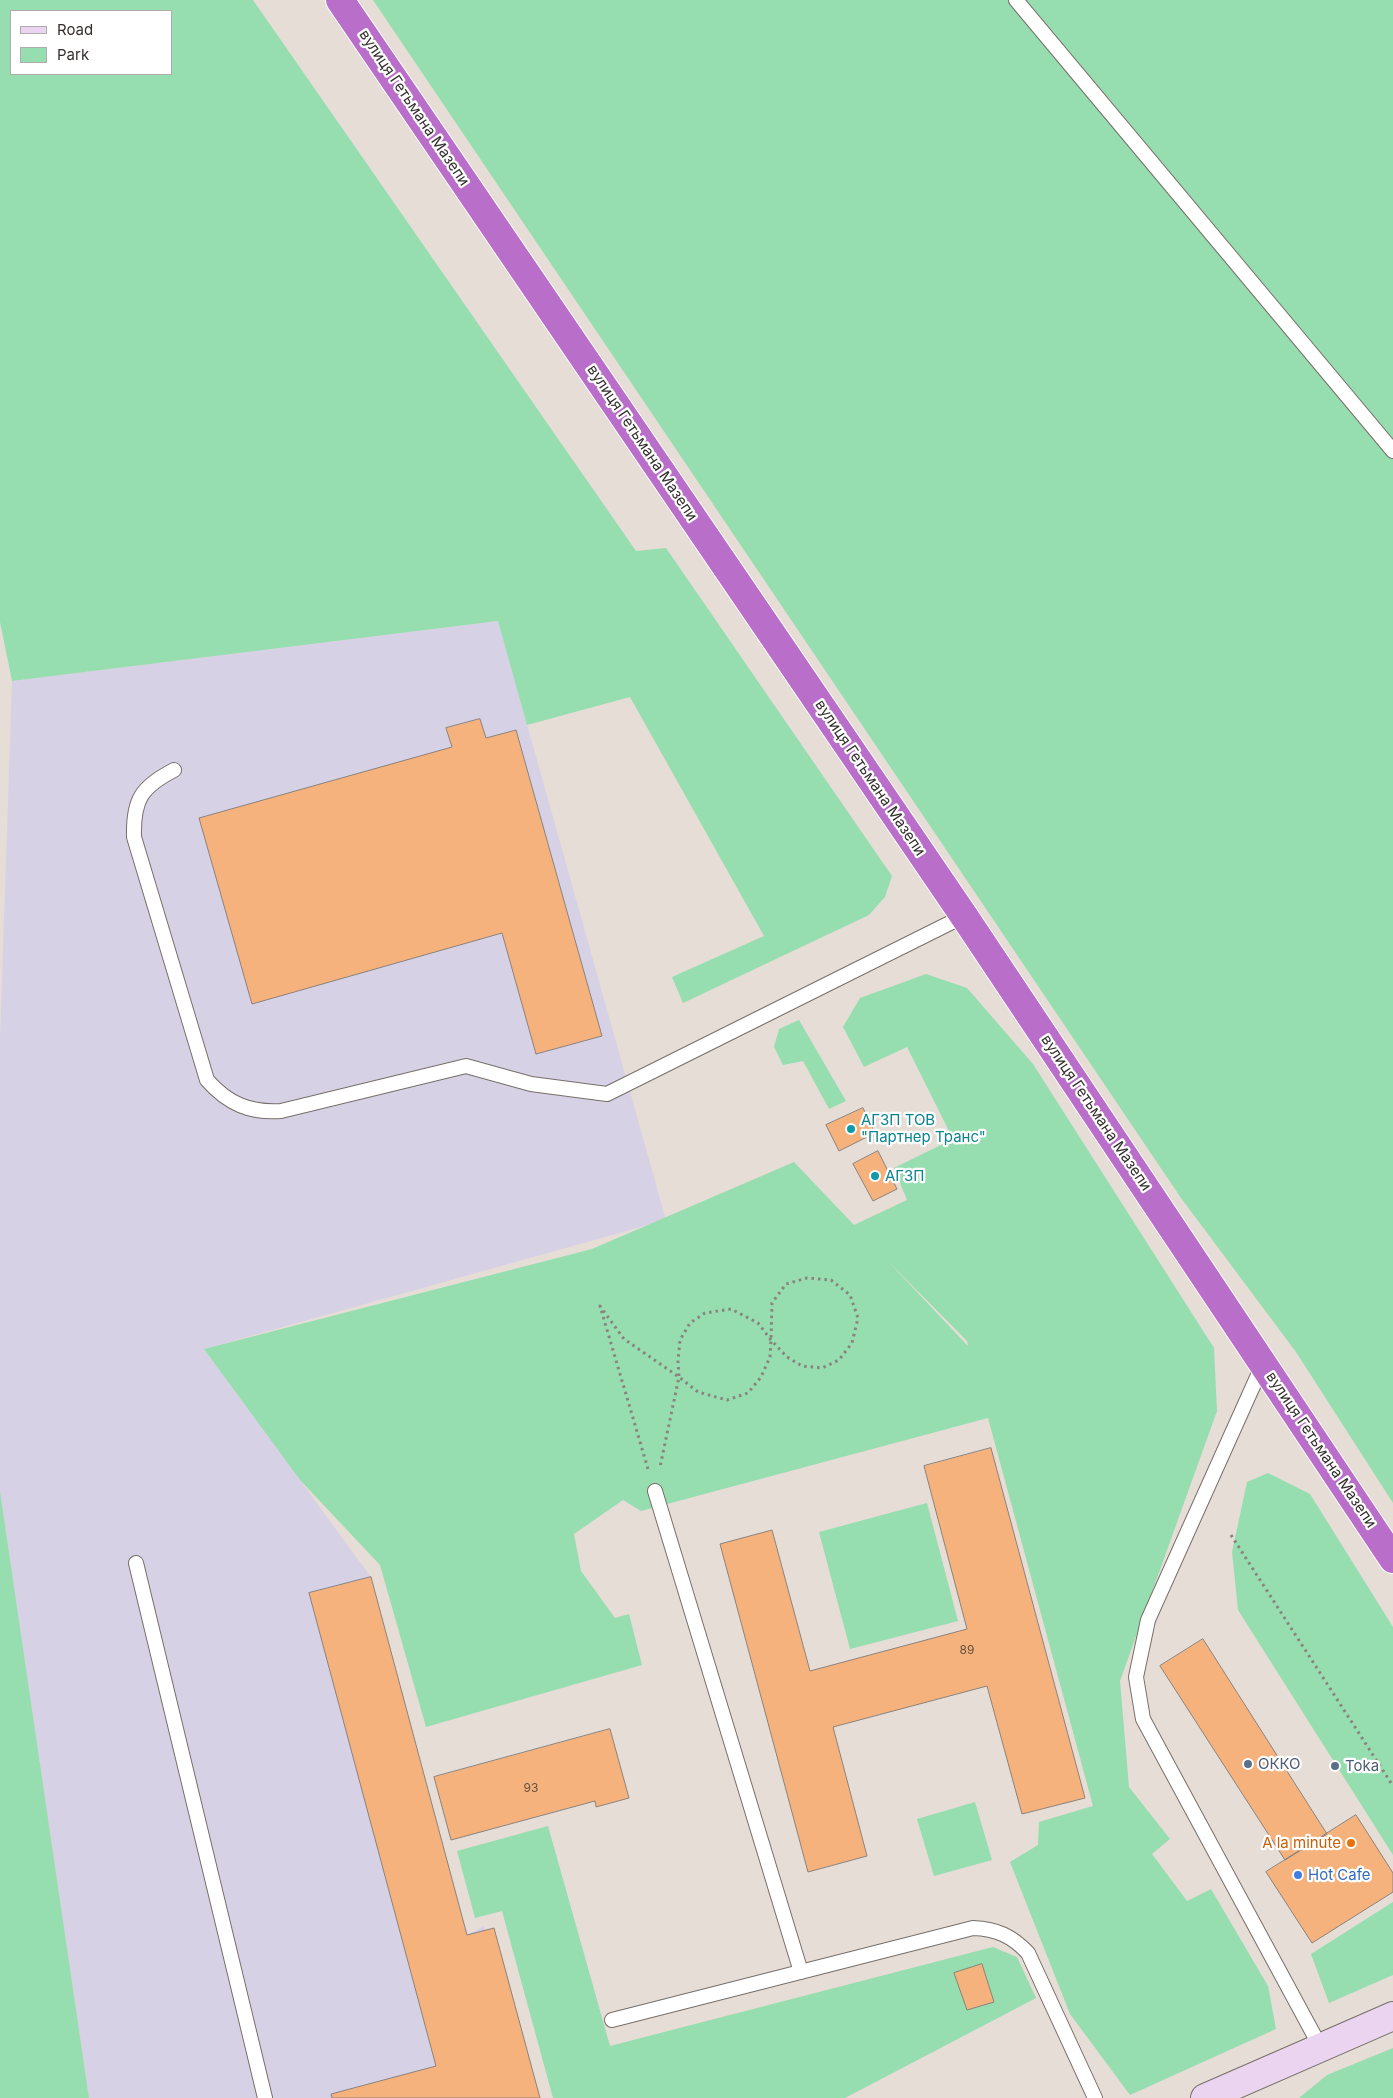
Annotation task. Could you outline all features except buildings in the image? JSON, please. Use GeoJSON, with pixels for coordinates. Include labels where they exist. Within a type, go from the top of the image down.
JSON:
{"type":"FeatureCollection","features":[{"type":"Feature","properties":{"kind":"highway","name":"вулиця Гетьмана Мазепи"},"geometry":{"type":"LineString","coordinates":[[340,0],[964,916],[1393,1559]]}},
{"type":"Feature","properties":{"kind":"main road"},"geometry":{"type":"LineString","coordinates":[[1205,2098],[1393,2016]]}},
{"type":"Feature","properties":{"kind":"lane"},"geometry":{"type":"LineString","coordinates":[[1016,0],[1393,450]]}},
{"type":"Feature","properties":{"kind":"lane"},"geometry":{"type":"LineString","coordinates":[[174,770],[155,780],[141,795],[134,815],[134,836],[207,1080],[232,1103],[264,1112],[281,1111],[466,1066],[531,1084],[607,1094],[964,916]]}},
{"type":"Feature","properties":{"kind":"lane"},"geometry":{"type":"LineString","coordinates":[[1263,1364],[1148,1620],[1136,1676],[1143,1719],[1321,2048]]}},
{"type":"Feature","properties":{"kind":"lane"},"geometry":{"type":"LineString","coordinates":[[655,1492],[802,1972]]}},
{"type":"Feature","properties":{"kind":"lane"},"geometry":{"type":"LineString","coordinates":[[136,1563],[265,2098]]}},
{"type":"Feature","properties":{"kind":"lane"},"geometry":{"type":"LineString","coordinates":[[612,2020],[973,1928],[989,1929],[1004,1933],[1017,1941],[1028,1953],[1095,2098]]}},
{"type":"Feature","properties":{"kind":"path"},"geometry":{"type":"LineString","coordinates":[[655,1492],[600,1306],[624,1339],[680,1377],[698,1392],[728,1400],[748,1393],[761,1377],[770,1357],[771,1340],[772,1303],[786,1284],[807,1278],[831,1280],[850,1295],[858,1318],[852,1343],[840,1360],[822,1368],[802,1366],[787,1357],[771,1340],[758,1323],[731,1309],[705,1313],[690,1322],[680,1340],[678,1361],[680,1377],[655,1492]]}},
{"type":"Feature","properties":{"kind":"path"},"geometry":{"type":"LineString","coordinates":[[1231,1535],[1393,1786]]}},
{"type":"Feature","properties":{"kind":"shaded area"},"geometry":{"type":"Polygon","coordinates":[[[498,621],[666,1220],[204,1349],[371,1577],[467,1935],[484,1926],[535,2098],[89,2098],[0,1491],[0,1039],[12,681],[498,621]]]}},
{"type":"Feature","properties":{"kind":"green space"},"geometry":{"type":"Polygon","coordinates":[[[0,0],[253,0],[636,551],[666,548],[892,876],[885,897],[869,915],[683,1003],[672,977],[764,936],[630,697],[527,725],[498,621],[12,681],[0,622],[0,0]]]}},
{"type":"Feature","properties":{"kind":"green space"},"geometry":{"type":"Polygon","coordinates":[[[373,0],[1393,0],[1393,1503],[1296,1352],[1181,1198],[373,0]]]}},
{"type":"Feature","properties":{"kind":"green space"},"geometry":{"type":"Polygon","coordinates":[[[926,974],[967,988],[1033,1064],[1214,1348],[1217,1411],[1120,1681],[1129,1787],[1170,1839],[1152,1854],[1187,1901],[1211,1889],[1268,1986],[1276,2029],[1130,2095],[1070,2014],[1010,1862],[1038,1845],[1039,1822],[1093,1806],[988,1418],[641,1511],[623,1500],[574,1534],[581,1571],[615,1618],[629,1614],[642,1665],[426,1727],[380,1565],[300,1480],[204,1349],[592,1249],[794,1162],[854,1225],[907,1200],[894,1168],[953,1139],[907,1047],[864,1067],[843,1027],[860,998],[926,974]],[[886,1259],[968,1345],[967,1341],[886,1259]]]}},
{"type":"Feature","properties":{"kind":"green space"},"geometry":{"type":"Polygon","coordinates":[[[799,1020],[846,1101],[829,1109],[803,1061],[783,1065],[774,1047],[779,1029],[799,1020]]]}},
{"type":"Feature","properties":{"kind":"green space"},"geometry":{"type":"Polygon","coordinates":[[[1268,1473],[1310,1494],[1393,1627],[1393,1855],[1238,1610],[1232,1552],[1247,1482],[1268,1473]]]}},
{"type":"Feature","properties":{"kind":"green space"},"geometry":{"type":"Polygon","coordinates":[[[0,1491],[89,2098],[0,2098],[0,1491]]]}},
{"type":"Feature","properties":{"kind":"green space"},"geometry":{"type":"Polygon","coordinates":[[[927,1503],[958,1621],[850,1649],[819,1532],[927,1503]]]}},
{"type":"Feature","properties":{"kind":"green space"},"geometry":{"type":"Polygon","coordinates":[[[975,1802],[992,1860],[934,1876],[917,1819],[975,1802]]]}},
{"type":"Feature","properties":{"kind":"green space"},"geometry":{"type":"Polygon","coordinates":[[[548,1826],[610,2046],[993,1947],[1017,1957],[1036,1998],[845,2098],[553,2098],[502,1911],[475,1918],[457,1851],[548,1826]]]}},
{"type":"Feature","properties":{"kind":"green space"},"geometry":{"type":"Polygon","coordinates":[[[1393,1902],[1393,1975],[1329,2003],[1311,1954],[1393,1902]]]}},
{"type":"Feature","properties":{"kind":"green space"},"geometry":{"type":"Polygon","coordinates":[[[1393,2048],[1393,2098],[1299,2098],[1327,2075],[1393,2048]]]}},
{"type":"Feature","properties":{"kind":"place","name":"АГЗП ТОВ \"Партнер Транс\""},"geometry":{"type":"Point","coordinates":[851,1129]}},
{"type":"Feature","properties":{"kind":"place","name":"АГЗП"},"geometry":{"type":"Point","coordinates":[875,1176]}},
{"type":"Feature","properties":{"kind":"place","name":"ОККО"},"geometry":{"type":"Point","coordinates":[1248,1764]}},
{"type":"Feature","properties":{"kind":"place","name":"Toka"},"geometry":{"type":"Point","coordinates":[1335,1766]}},
{"type":"Feature","properties":{"kind":"place","name":"A la minute"},"geometry":{"type":"Point","coordinates":[1351,1843]}},
{"type":"Feature","properties":{"kind":"place","name":"Hot Cafe"},"geometry":{"type":"Point","coordinates":[1298,1875]}}]}
